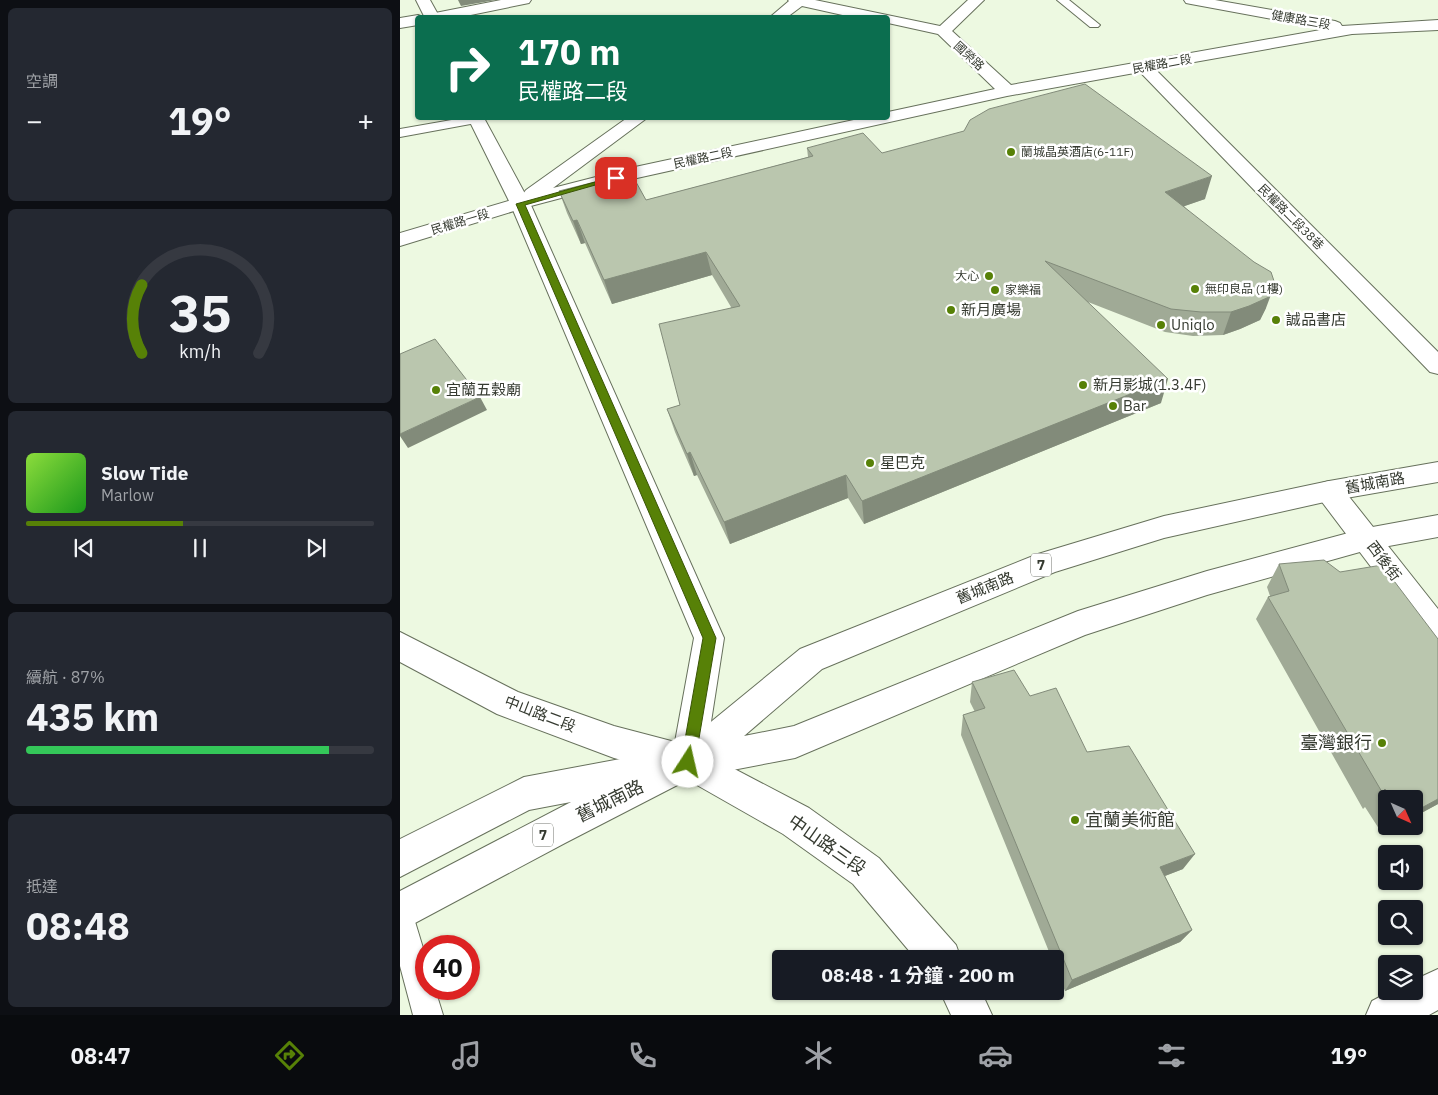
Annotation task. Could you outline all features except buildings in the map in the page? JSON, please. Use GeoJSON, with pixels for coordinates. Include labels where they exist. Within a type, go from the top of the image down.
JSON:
{"type":"FeatureCollection","features":[{"type":"Feature","properties":{"kind":"street"},"geometry":{"type":"LineString","coordinates":[[423,0],[431,15]]}},
{"type":"Feature","properties":{"kind":"street"},"geometry":{"type":"LineString","coordinates":[[443,15],[524,0]]}},
{"type":"Feature","properties":{"kind":"street"},"geometry":{"type":"LineString","coordinates":[[780,15],[798,0],[866,15]]}},
{"type":"Feature","properties":{"kind":"street","name":"國榮路"},"geometry":{"type":"LineString","coordinates":[[977,0],[943,31],[1007,91]]}},
{"type":"Feature","properties":{"kind":"street","name":"健康路三段"},"geometry":{"type":"LineString","coordinates":[[1191,0],[1352,29]]}},
{"type":"Feature","properties":{"kind":"street"},"geometry":{"type":"LineString","coordinates":[[1308,5],[1352,29]]}},
{"type":"Feature","properties":{"kind":"street"},"geometry":{"type":"LineString","coordinates":[[890,19],[943,31]]}},
{"type":"Feature","properties":{"kind":"street"},"geometry":{"type":"LineString","coordinates":[[400,23],[415,20]]}},
{"type":"Feature","properties":{"kind":"street","name":"民權路二段"},"geometry":{"type":"LineString","coordinates":[[890,117],[1007,91],[1352,29],[1438,25]]}},
{"type":"Feature","properties":{"kind":"street","name":"民權路二段38巷"},"geometry":{"type":"LineString","coordinates":[[1144,67],[1438,366]]}},
{"type":"Feature","properties":{"kind":"street"},"geometry":{"type":"LineString","coordinates":[[477,120],[520,204],[710,638],[688,762]]}},
{"type":"Feature","properties":{"kind":"street"},"geometry":{"type":"LineString","coordinates":[[520,204],[635,120]]}},
{"type":"Feature","properties":{"kind":"street","name":"民權路二段"},"geometry":{"type":"LineString","coordinates":[[520,204],[635,173],[875,120]]}},
{"type":"Feature","properties":{"kind":"street","name":"民權路一段"},"geometry":{"type":"LineString","coordinates":[[400,240],[520,204]]}},
{"type":"Feature","properties":{"kind":"street","name":"舊城南路"},"geometry":{"type":"LineString","coordinates":[[400,914],[552,830],[688,762],[811,659],[1048,562],[1164,527],[1329,491],[1438,472]]}},
{"type":"Feature","properties":{"kind":"street","name":"西後街"},"geometry":{"type":"LineString","coordinates":[[1329,491],[1438,632]]}},
{"type":"Feature","properties":{"kind":"street","name":"舊城南路"},"geometry":{"type":"LineString","coordinates":[[400,859],[524,794],[795,742],[1078,624],[1207,583],[1367,539],[1438,526]]}},
{"type":"Feature","properties":{"kind":"street","name":"中山路二段"},"geometry":{"type":"LineString","coordinates":[[400,646],[508,703],[614,742],[688,762]]}},
{"type":"Feature","properties":{"kind":"street","name":"中山路三段"},"geometry":{"type":"LineString","coordinates":[[688,762],[796,821],[866,871],[934,950]]}},
{"type":"Feature","properties":{"kind":"street"},"geometry":{"type":"LineString","coordinates":[[1386,1015],[1438,989]]}},
{"type":"Feature","properties":{"kind":"street"},"geometry":{"type":"LineString","coordinates":[[964,1000],[972,1015]]}},
{"type":"Feature","properties":{"kind":"lane"},"geometry":{"type":"LineString","coordinates":[[1062,0],[1094,25]]}},
{"type":"Feature","properties":{"kind":"lane"},"geometry":{"type":"LineString","coordinates":[[400,133],[466,120]]}},
{"type":"Feature","properties":{"kind":"lane"},"geometry":{"type":"LineString","coordinates":[[400,914],[428,1015]]}},
{"type":"Feature","properties":{"kind":"place","name":"蘭城晶英酒店(6-11F)"},"geometry":{"type":"Point","coordinates":[1011,152]}},
{"type":"Feature","properties":{"kind":"place","name":"大心"},"geometry":{"type":"Point","coordinates":[989,276]}},
{"type":"Feature","properties":{"kind":"place","name":"無印良品 (1樓)"},"geometry":{"type":"Point","coordinates":[1195,289]}},
{"type":"Feature","properties":{"kind":"place","name":"家樂福"},"geometry":{"type":"Point","coordinates":[995,290]}},
{"type":"Feature","properties":{"kind":"place","name":"新月廣場"},"geometry":{"type":"Point","coordinates":[951,310]}},
{"type":"Feature","properties":{"kind":"place","name":"誠品書店"},"geometry":{"type":"Point","coordinates":[1276,320]}},
{"type":"Feature","properties":{"kind":"place","name":"Uniqlo"},"geometry":{"type":"Point","coordinates":[1161,325]}},
{"type":"Feature","properties":{"kind":"place","name":"新月影城(1.3.4F)"},"geometry":{"type":"Point","coordinates":[1083,385]}},
{"type":"Feature","properties":{"kind":"place","name":"宜蘭五穀廟"},"geometry":{"type":"Point","coordinates":[436,390]}},
{"type":"Feature","properties":{"kind":"place","name":"Bar"},"geometry":{"type":"Point","coordinates":[1113,406]}},
{"type":"Feature","properties":{"kind":"place","name":"星巴克"},"geometry":{"type":"Point","coordinates":[870,463]}},
{"type":"Feature","properties":{"kind":"place","name":"臺灣銀行"},"geometry":{"type":"Point","coordinates":[1382,743]}},
{"type":"Feature","properties":{"kind":"place","name":"宜蘭美術館"},"geometry":{"type":"Point","coordinates":[1075,820]}},
{"type":"Feature","properties":{"kind":"route"},"geometry":{"type":"LineString","coordinates":[[616,178],[520,204],[710,638],[688,762]]}}]}
